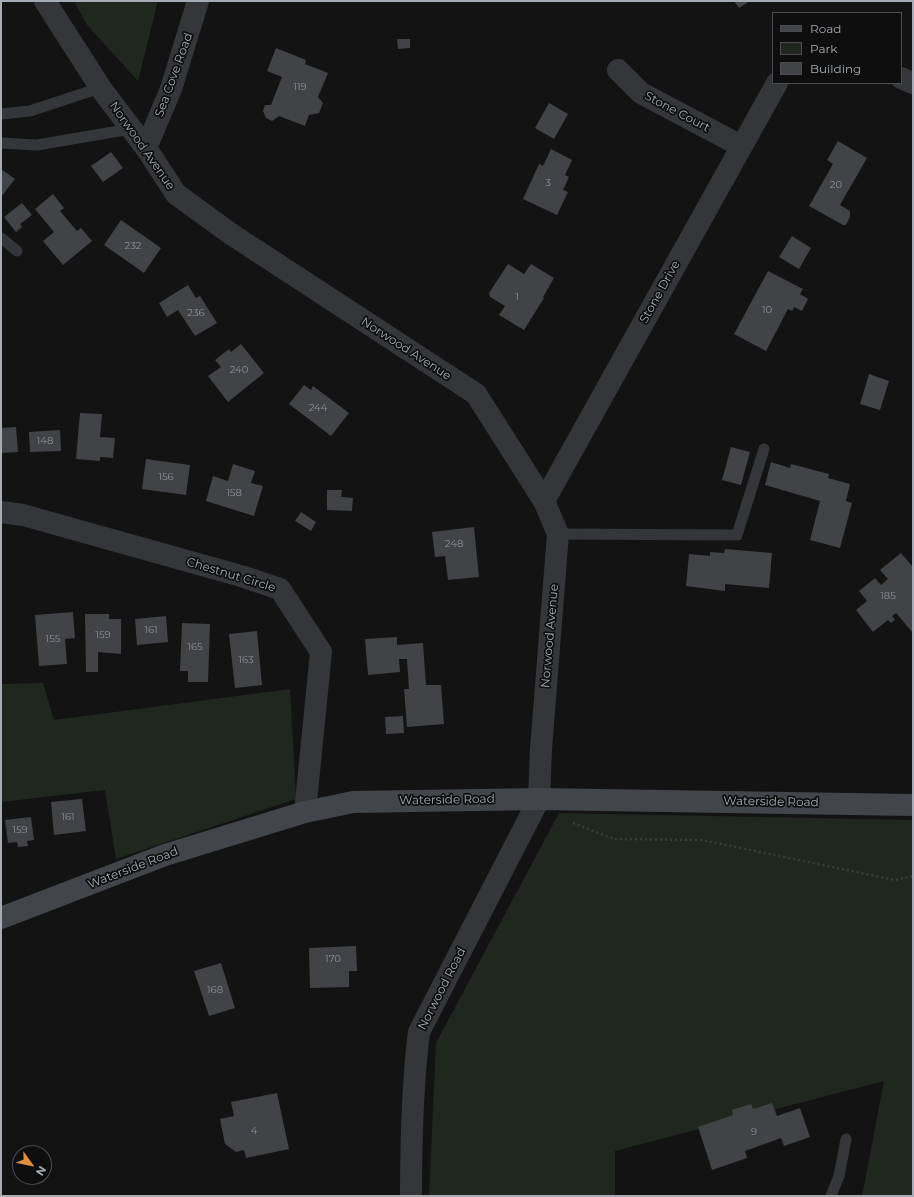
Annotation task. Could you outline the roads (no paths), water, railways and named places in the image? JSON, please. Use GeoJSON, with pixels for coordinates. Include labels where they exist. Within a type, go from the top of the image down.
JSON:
{"type":"FeatureCollection","features":[{"type":"Feature","properties":{"kind":"main road","name":"Waterside Road"},"geometry":{"type":"LineString","coordinates":[[1,918],[165,855],[305,812],[353,802],[539,799],[913,805]]}},
{"type":"Feature","properties":{"kind":"street","name":"Norwood Avenue"},"geometry":{"type":"LineString","coordinates":[[44,1],[100,88],[146,148],[176,194],[230,234],[476,394],[544,501],[558,534],[541,749],[539,799]]}},
{"type":"Feature","properties":{"kind":"street","name":"Sea Cove Road"},"geometry":{"type":"LineString","coordinates":[[146,148],[171,89],[198,1]]}},
{"type":"Feature","properties":{"kind":"street","name":"Stone Court"},"geometry":{"type":"LineString","coordinates":[[618,70],[641,93],[740,146]]}},
{"type":"Feature","properties":{"kind":"street"},"geometry":{"type":"LineString","coordinates":[[902,78],[913,83]]}},
{"type":"Feature","properties":{"kind":"street","name":"Stone Drive"},"geometry":{"type":"LineString","coordinates":[[544,501],[740,146],[776,84]]}},
{"type":"Feature","properties":{"kind":"street","name":"Chestnut Circle"},"geometry":{"type":"LineString","coordinates":[[1,512],[38,519],[241,576],[280,589],[321,652],[305,812]]}},
{"type":"Feature","properties":{"kind":"street","name":"Norwood Road"},"geometry":{"type":"LineString","coordinates":[[411,1196],[411,1128],[414,1072],[419,1032],[539,799]]}},
{"type":"Feature","properties":{"kind":"lane"},"geometry":{"type":"LineString","coordinates":[[1,114],[30,111],[100,88]]}},
{"type":"Feature","properties":{"kind":"lane"},"geometry":{"type":"LineString","coordinates":[[1,143],[37,145],[131,129]]}},
{"type":"Feature","properties":{"kind":"lane"},"geometry":{"type":"LineString","coordinates":[[1,238],[17,251]]}},
{"type":"Feature","properties":{"kind":"lane"},"geometry":{"type":"LineString","coordinates":[[558,534],[737,535],[764,449]]}},
{"type":"Feature","properties":{"kind":"lane"},"geometry":{"type":"LineString","coordinates":[[831,1196],[839,1176],[846,1139]]}}]}
